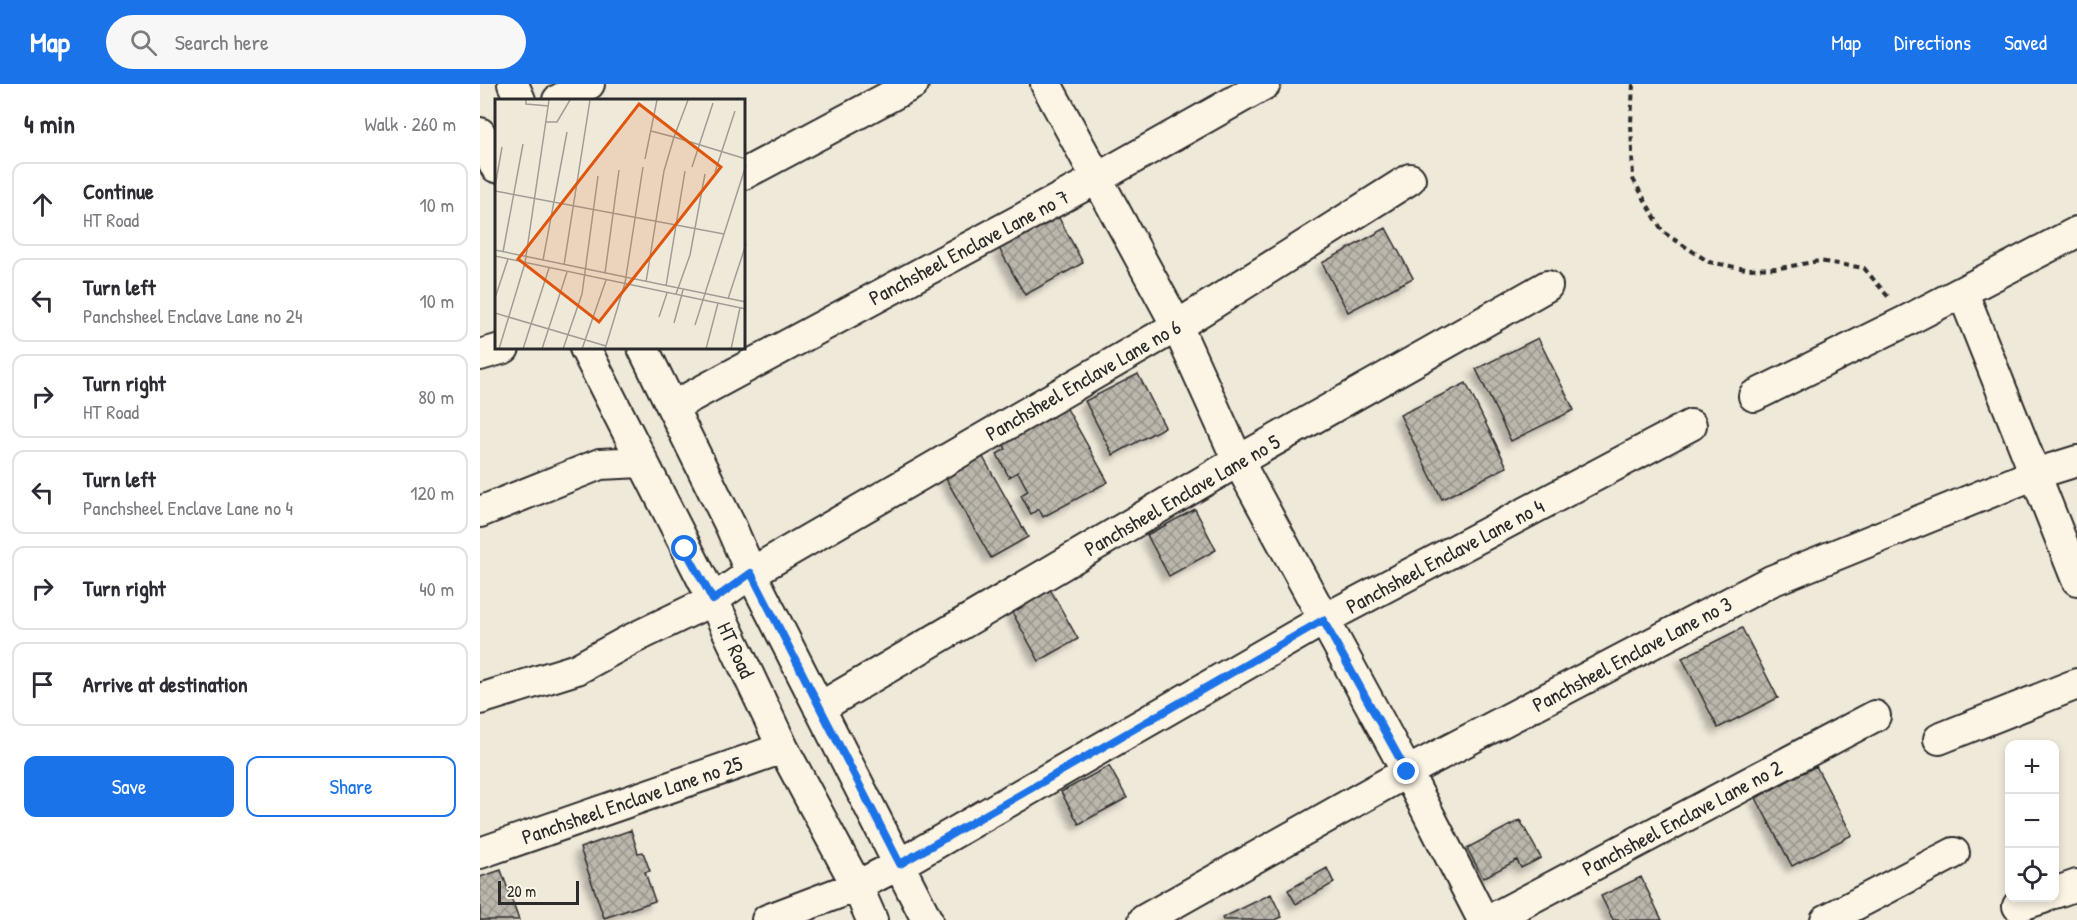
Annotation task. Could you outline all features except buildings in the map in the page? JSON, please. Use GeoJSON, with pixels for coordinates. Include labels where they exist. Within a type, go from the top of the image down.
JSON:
{"type":"FeatureCollection","features":[{"type":"Feature","properties":{"kind":"street"},"geometry":{"type":"LineString","coordinates":[[513,84],[520,99]]}},
{"type":"Feature","properties":{"kind":"street"},"geometry":{"type":"LineString","coordinates":[[560,99],[589,84]]}},
{"type":"Feature","properties":{"kind":"street"},"geometry":{"type":"LineString","coordinates":[[746,173],[913,84]]}},
{"type":"Feature","properties":{"kind":"street"},"geometry":{"type":"LineString","coordinates":[[1046,84],[1177,326],[1238,461],[1407,772],[1482,920]]}},
{"type":"Feature","properties":{"kind":"street","name":"Panchsheel Enclave Lane no 7"},"geometry":{"type":"LineString","coordinates":[[672,407],[1098,178],[1265,84]]}},
{"type":"Feature","properties":{"kind":"street","name":"Panchsheel Enclave Lane no 6"},"geometry":{"type":"LineString","coordinates":[[480,699],[577,669],[630,640],[713,600],[751,573],[1177,326],[1410,179]]}},
{"type":"Feature","properties":{"kind":"street"},"geometry":{"type":"LineString","coordinates":[[1754,396],[1963,293],[2077,232]]}},
{"type":"Feature","properties":{"kind":"street","name":"Panchsheel Enclave Lane no 5"},"geometry":{"type":"LineString","coordinates":[[819,708],[1238,461],[1547,286]]}},
{"type":"Feature","properties":{"kind":"street"},"geometry":{"type":"LineString","coordinates":[[1963,293],[2077,580]]}},
{"type":"Feature","properties":{"kind":"street"},"geometry":{"type":"LineString","coordinates":[[480,356],[498,350]]}},
{"type":"Feature","properties":{"kind":"street","name":"HT Road"},"geometry":{"type":"LineString","coordinates":[[586,350],[713,600],[783,748],[872,920]]}},
{"type":"Feature","properties":{"kind":"street"},"geometry":{"type":"LineString","coordinates":[[644,350],[731,527],[751,573],[927,920]]}},
{"type":"Feature","properties":{"kind":"street","name":"Panchsheel Enclave Lane no 4"},"geometry":{"type":"LineString","coordinates":[[767,920],[856,886],[900,864],[1323,620],[1691,425]]}},
{"type":"Feature","properties":{"kind":"street","name":"Panchsheel Enclave Lane no 3"},"geometry":{"type":"LineString","coordinates":[[1144,920],[1407,772],[1772,581],[2035,474],[2077,461]]}},
{"type":"Feature","properties":{"kind":"street"},"geometry":{"type":"LineString","coordinates":[[480,512],[600,464],[642,462]]}},
{"type":"Feature","properties":{"kind":"street"},"geometry":{"type":"LineString","coordinates":[[1939,739],[2077,684]]}},
{"type":"Feature","properties":{"kind":"street","name":"Panchsheel Enclave Lane no 2"},"geometry":{"type":"LineString","coordinates":[[1490,920],[1875,716]]}},
{"type":"Feature","properties":{"kind":"street","name":"Panchsheel Enclave Lane no 25"},"geometry":{"type":"LineString","coordinates":[[480,853],[783,748]]}},
{"type":"Feature","properties":{"kind":"street"},"geometry":{"type":"LineString","coordinates":[[1826,920],[1954,854]]}},
{"type":"Feature","properties":{"kind":"street"},"geometry":{"type":"LineString","coordinates":[[2059,892],[2077,885]]}},
{"type":"Feature","properties":{"kind":"path"},"geometry":{"type":"LineString","coordinates":[[1633,84],[1630,123],[1633,179],[1663,232],[1709,262],[1746,269],[1780,268],[1819,261],[1864,268],[1908,320]]}},
{"type":"Feature","properties":{"kind":"route"},"geometry":{"type":"LineString","coordinates":[[685,549],[713,600],[751,573],[900,864],[1323,620],[1407,772]]}}]}
